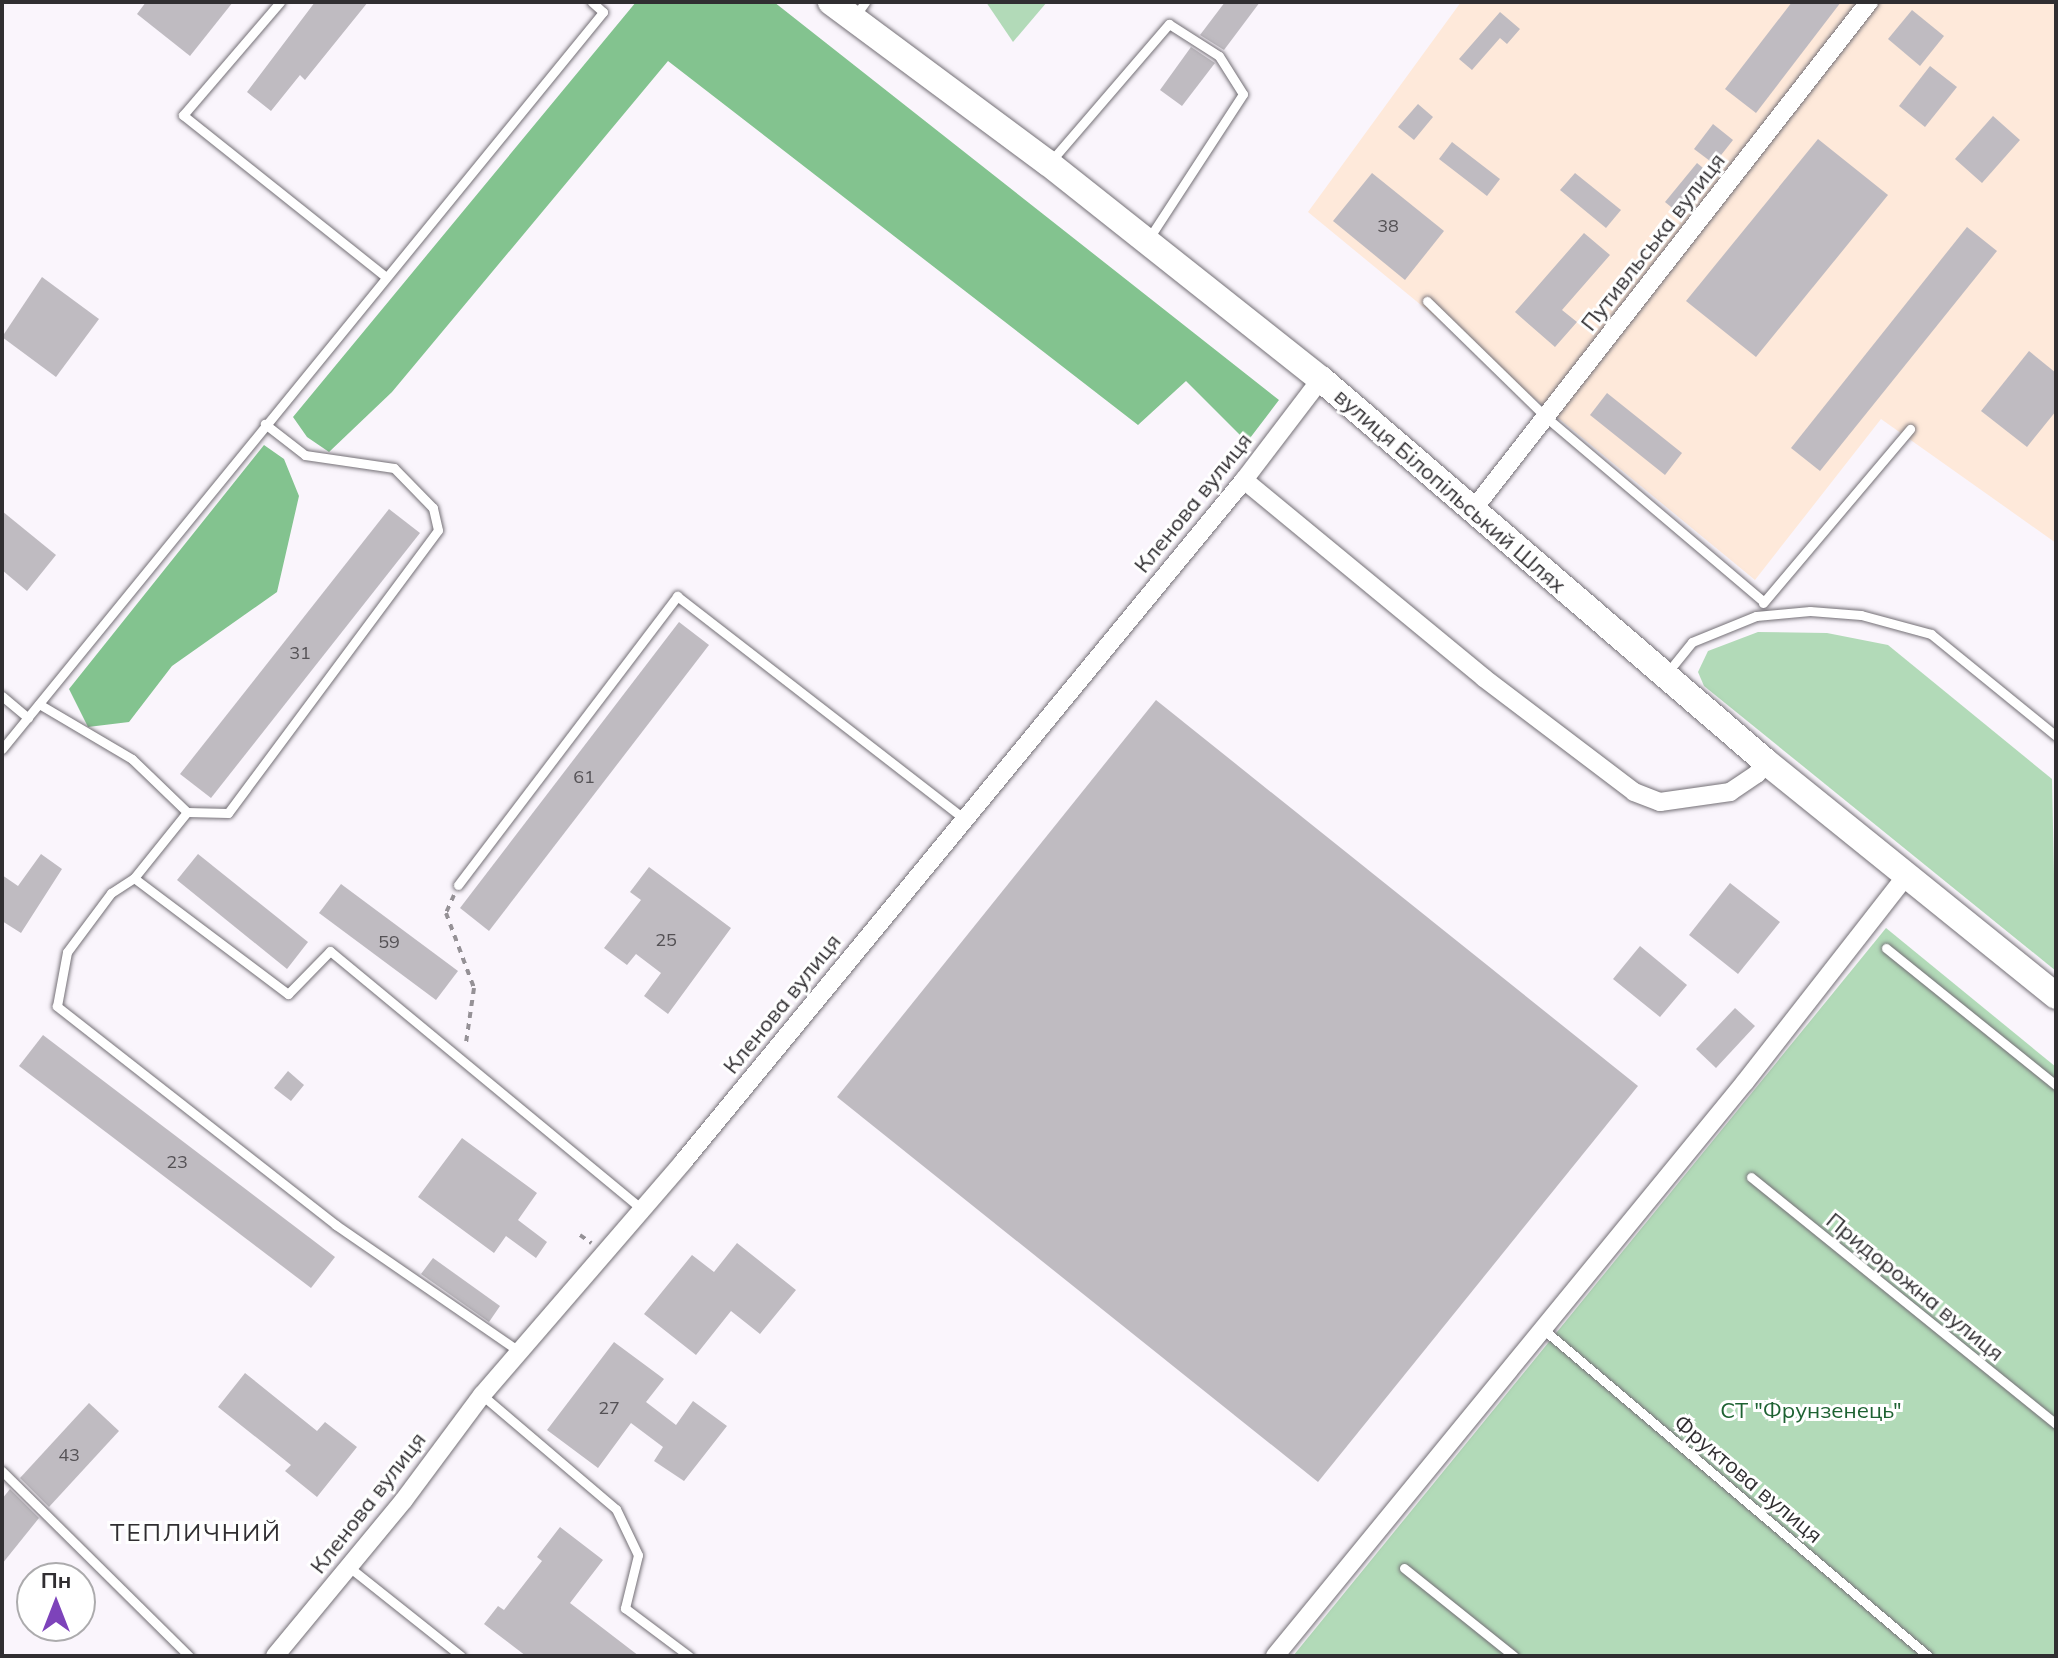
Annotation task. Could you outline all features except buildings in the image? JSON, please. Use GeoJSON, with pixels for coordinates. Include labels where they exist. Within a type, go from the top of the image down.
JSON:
{"type":"FeatureCollection","features":[{"type":"Feature","properties":{"kind":"main road","name":"вулиця Білопільський Шлях"},"geometry":{"type":"LineString","coordinates":[[831,2],[859,11],[1321,379],[1765,761],[2056,996]]}},
{"type":"Feature","properties":{"kind":"street","name":"Путивльська вулиця"},"geometry":{"type":"LineString","coordinates":[[1472,511],[1869,2]]}},
{"type":"Feature","properties":{"kind":"street","name":"Кленова вулиця"},"geometry":{"type":"LineString","coordinates":[[275,1656],[349,1567],[482,1395],[521,1354],[643,1210],[1244,480],[1321,379]]}},
{"type":"Feature","properties":{"kind":"street"},"geometry":{"type":"LineString","coordinates":[[1244,480],[1484,678],[1634,792],[1660,802],[1730,792],[1757,774],[1765,761]]}},
{"type":"Feature","properties":{"kind":"street"},"geometry":{"type":"LineString","coordinates":[[1275,1656],[1543,1329],[1907,875]]}},
{"type":"Feature","properties":{"kind":"lane"},"geometry":{"type":"LineString","coordinates":[[280,2],[183,115],[385,276]]}},
{"type":"Feature","properties":{"kind":"lane"},"geometry":{"type":"LineString","coordinates":[[2,749],[603,12],[592,2]]}},
{"type":"Feature","properties":{"kind":"lane"},"geometry":{"type":"LineString","coordinates":[[1048,163],[1169,24],[1219,56],[1243,94],[1147,241]]}},
{"type":"Feature","properties":{"kind":"lane"},"geometry":{"type":"LineString","coordinates":[[1427,301],[1547,418],[1763,601],[1766,615]]}},
{"type":"Feature","properties":{"kind":"lane"},"geometry":{"type":"LineString","coordinates":[[39,704],[132,759],[187,812],[228,813],[438,530],[433,508],[394,468],[305,455],[265,424]]}},
{"type":"Feature","properties":{"kind":"lane"},"geometry":{"type":"LineString","coordinates":[[1763,601],[1910,429]]}},
{"type":"Feature","properties":{"kind":"lane"},"geometry":{"type":"LineString","coordinates":[[458,885],[677,596],[965,819]]}},
{"type":"Feature","properties":{"kind":"lane"},"geometry":{"type":"LineString","coordinates":[[1665,676],[1692,642],[1766,615],[1810,611],[1861,615],[1931,634],[2056,736]]}},
{"type":"Feature","properties":{"kind":"lane"},"geometry":{"type":"LineString","coordinates":[[2,696],[28,718]]}},
{"type":"Feature","properties":{"kind":"lane"},"geometry":{"type":"LineString","coordinates":[[187,812],[134,878],[111,893],[67,952],[57,1006],[336,1225],[521,1354]]}},
{"type":"Feature","properties":{"kind":"lane"},"geometry":{"type":"LineString","coordinates":[[134,878],[288,994],[330,951],[643,1210]]}},
{"type":"Feature","properties":{"kind":"lane"},"geometry":{"type":"LineString","coordinates":[[1886,948],[2056,1085]]}},
{"type":"Feature","properties":{"kind":"lane","name":"Придорожна вулиця"},"geometry":{"type":"LineString","coordinates":[[1751,1177],[2056,1424]]}},
{"type":"Feature","properties":{"kind":"lane","name":"Фруктова вулиця"},"geometry":{"type":"LineString","coordinates":[[1543,1329],[1928,1656]]}},
{"type":"Feature","properties":{"kind":"lane"},"geometry":{"type":"LineString","coordinates":[[482,1395],[616,1509],[638,1555],[625,1608],[689,1656]]}},
{"type":"Feature","properties":{"kind":"lane"},"geometry":{"type":"LineString","coordinates":[[2,1471],[189,1656]]}},
{"type":"Feature","properties":{"kind":"lane"},"geometry":{"type":"LineString","coordinates":[[349,1567],[461,1656]]}},
{"type":"Feature","properties":{"kind":"lane"},"geometry":{"type":"LineString","coordinates":[[1404,1568],[1514,1656]]}},
{"type":"Feature","properties":{"kind":"path"},"geometry":{"type":"LineString","coordinates":[[458,885],[446,913],[474,988],[463,1062]]}},
{"type":"Feature","properties":{"kind":"shaded area"},"geometry":{"type":"Polygon","coordinates":[[[1461,2],[2056,2],[2056,543],[1881,419],[1755,580],[1308,212],[1461,2]]]}},
{"type":"Feature","properties":{"kind":"green space"},"geometry":{"type":"Polygon","coordinates":[[[636,2],[774,2],[1279,400],[1247,442],[1186,381],[1138,425],[668,61],[392,392],[329,452],[307,437],[293,417],[636,2]]]}},
{"type":"Feature","properties":{"kind":"green space"},"geometry":{"type":"Polygon","coordinates":[[[986,2],[1047,2],[1013,42],[986,2]]]}},
{"type":"Feature","properties":{"kind":"green space"},"geometry":{"type":"Polygon","coordinates":[[[264,445],[284,459],[299,496],[277,592],[172,666],[129,722],[88,727],[69,689],[264,445]]]}},
{"type":"Feature","properties":{"kind":"green space"},"geometry":{"type":"Polygon","coordinates":[[[1758,632],[1827,633],[1888,645],[2052,779],[2056,971],[1704,686],[1698,672],[1708,651],[1758,632]]]}},
{"type":"Feature","properties":{"kind":"green space","name":"СТ \"Фрунзенець\""},"geometry":{"type":"Polygon","coordinates":[[[1886,928],[2056,1067],[2056,1656],[1293,1656],[1886,928]]]}},
{"type":"Feature","properties":{"kind":"district","name":"ТЕПЛИЧНИЙ"},"geometry":{"type":"Point","coordinates":[196,1533]}}]}
